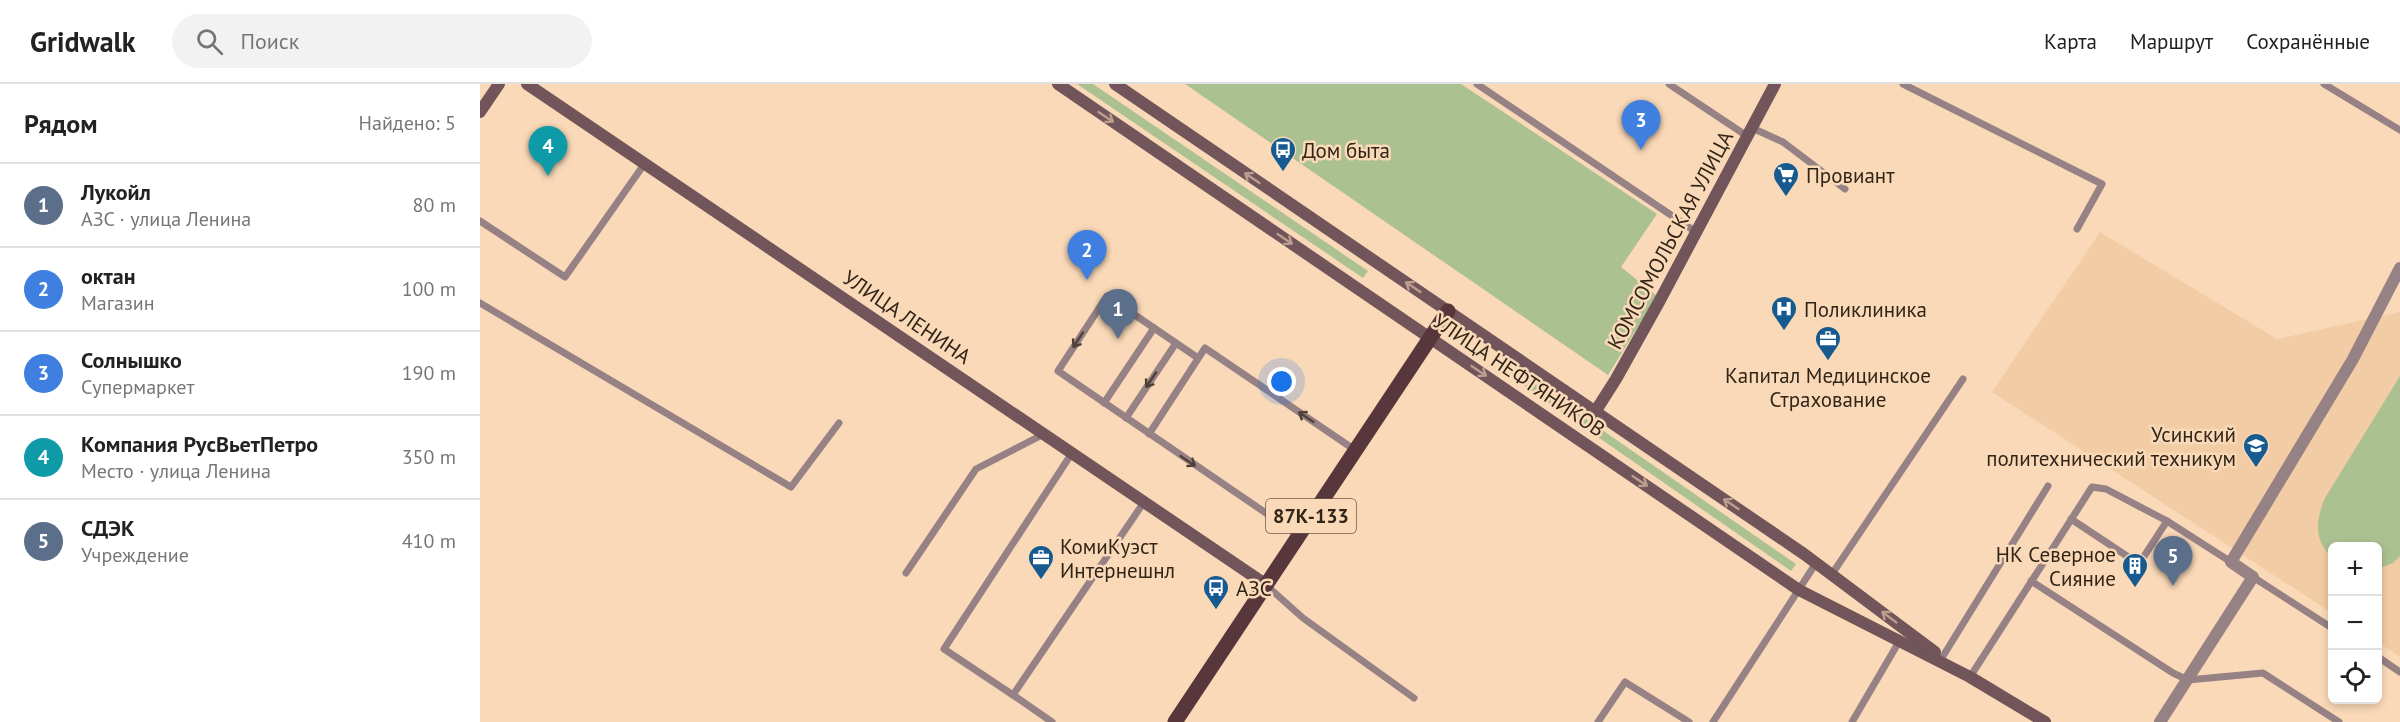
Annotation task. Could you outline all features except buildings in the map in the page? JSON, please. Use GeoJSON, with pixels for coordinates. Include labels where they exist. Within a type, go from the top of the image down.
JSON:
{"type":"FeatureCollection","features":[{"type":"Feature","properties":{"kind":"main road"},"geometry":{"type":"LineString","coordinates":[[480,111],[499,84]]}},
{"type":"Feature","properties":{"kind":"main road","name":"УЛИЦА ЛЕНИНА"},"geometry":{"type":"LineString","coordinates":[[527,84],[1265,584]]}},
{"type":"Feature","properties":{"kind":"main road","name":"УЛИЦА НЕФТЯНИКОВ"},"geometry":{"type":"LineString","coordinates":[[1058,84],[1799,590],[1903,635]]}},
{"type":"Feature","properties":{"kind":"main road","name":"УЛИЦА НЕФТЯНИКОВ"},"geometry":{"type":"LineString","coordinates":[[1115,84],[1832,574],[1903,635],[2045,722]]}},
{"type":"Feature","properties":{"kind":"main road","name":"КОМСОМОЛЬСКАЯ УЛИЦА"},"geometry":{"type":"LineString","coordinates":[[1595,412],[1627,360],[1775,84]]}},
{"type":"Feature","properties":{"kind":"main road","name":"87К-133"},"geometry":{"type":"LineString","coordinates":[[1175,722],[1448,311]]}},
{"type":"Feature","properties":{"kind":"street"},"geometry":{"type":"LineString","coordinates":[[2160,722],[2253,577],[2231,562],[2353,359],[2400,268]]}},
{"type":"Feature","properties":{"kind":"lane"},"geometry":{"type":"LineString","coordinates":[[1477,84],[1696,232]]}},
{"type":"Feature","properties":{"kind":"lane"},"geometry":{"type":"LineString","coordinates":[[1669,84],[1749,132],[1783,142],[1845,189]]}},
{"type":"Feature","properties":{"kind":"lane"},"geometry":{"type":"LineString","coordinates":[[1903,84],[2102,184],[2077,229]]}},
{"type":"Feature","properties":{"kind":"lane"},"geometry":{"type":"LineString","coordinates":[[2324,84],[2400,130]]}},
{"type":"Feature","properties":{"kind":"lane"},"geometry":{"type":"LineString","coordinates":[[480,221],[566,277],[645,163]]}},
{"type":"Feature","properties":{"kind":"lane"},"geometry":{"type":"LineString","coordinates":[[1198,358],[1107,296],[1058,372],[1298,535]]}},
{"type":"Feature","properties":{"kind":"lane"},"geometry":{"type":"LineString","coordinates":[[480,303],[791,487],[839,423]]}},
{"type":"Feature","properties":{"kind":"lane"},"geometry":{"type":"LineString","coordinates":[[1104,403],[1154,327]]}},
{"type":"Feature","properties":{"kind":"lane"},"geometry":{"type":"LineString","coordinates":[[1126,418],[1176,343]]}},
{"type":"Feature","properties":{"kind":"lane"},"geometry":{"type":"LineString","coordinates":[[1149,434],[1205,348],[1355,450]]}},
{"type":"Feature","properties":{"kind":"lane"},"geometry":{"type":"LineString","coordinates":[[1832,574],[1963,380]]}},
{"type":"Feature","properties":{"kind":"lane"},"geometry":{"type":"LineString","coordinates":[[906,573],[976,469],[1044,434]]}},
{"type":"Feature","properties":{"kind":"lane"},"geometry":{"type":"LineString","coordinates":[[1052,722],[944,649],[1072,453]]}},
{"type":"Feature","properties":{"kind":"lane"},"geometry":{"type":"LineString","coordinates":[[1941,659],[2048,486]]}},
{"type":"Feature","properties":{"kind":"lane"},"geometry":{"type":"LineString","coordinates":[[1970,677],[2092,486],[2106,489],[2167,521],[2231,562]]}},
{"type":"Feature","properties":{"kind":"lane"},"geometry":{"type":"LineString","coordinates":[[1013,695],[1144,502]]}},
{"type":"Feature","properties":{"kind":"lane"},"geometry":{"type":"LineString","coordinates":[[2071,519],[2139,564],[2167,521]]}},
{"type":"Feature","properties":{"kind":"lane"},"geometry":{"type":"LineString","coordinates":[[1713,722],[1816,563]]}},
{"type":"Feature","properties":{"kind":"lane"},"geometry":{"type":"LineString","coordinates":[[2253,577],[2328,625]]}},
{"type":"Feature","properties":{"kind":"lane"},"geometry":{"type":"LineString","coordinates":[[2031,581],[2173,673],[2188,680],[2263,674],[2339,722]]}},
{"type":"Feature","properties":{"kind":"lane"},"geometry":{"type":"LineString","coordinates":[[1265,584],[1303,618],[1414,698]]}},
{"type":"Feature","properties":{"kind":"lane"},"geometry":{"type":"LineString","coordinates":[[1852,722],[1903,635]]}},
{"type":"Feature","properties":{"kind":"lane"},"geometry":{"type":"LineString","coordinates":[[2382,660],[2400,672]]}},
{"type":"Feature","properties":{"kind":"lane"},"geometry":{"type":"LineString","coordinates":[[1598,722],[1625,682],[1689,722]]}},
{"type":"Feature","properties":{"kind":"shaded area","name":"Усинский политехнический техникум"},"geometry":{"type":"Polygon","coordinates":[[[2100,232],[2277,339],[2400,312],[2400,657],[2382,645],[2382,542],[2328,542],[2328,610],[1992,392],[2100,232]]]}},
{"type":"Feature","properties":{"kind":"green space"},"geometry":{"type":"Polygon","coordinates":[[[1077,84],[1093,84],[1368,271],[1363,278],[1077,84]]]}},
{"type":"Feature","properties":{"kind":"green space"},"geometry":{"type":"Polygon","coordinates":[[[1185,84],[1461,84],[1657,214],[1621,267],[1657,296],[1608,375],[1185,84]]]}},
{"type":"Feature","properties":{"kind":"green space"},"geometry":{"type":"Polygon","coordinates":[[[1505,363],[1796,564],[1791,571],[1500,369],[1505,363]]]}},
{"type":"Feature","properties":{"kind":"green space"},"geometry":{"type":"Polygon","coordinates":[[[2400,376],[2400,556],[2393,563],[2382,567],[2382,542],[2328,542],[2328,552],[2322,544],[2318,529],[2325,498],[2400,376]]]}},
{"type":"Feature","properties":{"kind":"place","name":"Солнышко"},"geometry":{"type":"Point","coordinates":[1641,150]}},
{"type":"Feature","properties":{"kind":"place","name":"Дом быта"},"geometry":{"type":"Point","coordinates":[1283,173]}},
{"type":"Feature","properties":{"kind":"place","name":"Компания РусВьетПетро"},"geometry":{"type":"Point","coordinates":[548,176]}},
{"type":"Feature","properties":{"kind":"place","name":"Провиант"},"geometry":{"type":"Point","coordinates":[1786,198]}},
{"type":"Feature","properties":{"kind":"place","name":"октан"},"geometry":{"type":"Point","coordinates":[1087,280]}},
{"type":"Feature","properties":{"kind":"place","name":"Поликлиника"},"geometry":{"type":"Point","coordinates":[1784,332]}},
{"type":"Feature","properties":{"kind":"place","name":"Лукойл"},"geometry":{"type":"Point","coordinates":[1118,339]}},
{"type":"Feature","properties":{"kind":"place","name":"Капитал Медицинское Страхование"},"geometry":{"type":"Point","coordinates":[1828,362]}},
{"type":"Feature","properties":{"kind":"place","name":"Усинский политехнический техникум"},"geometry":{"type":"Point","coordinates":[2256,469]}},
{"type":"Feature","properties":{"kind":"place","name":"КомиКуэст Интернешнл"},"geometry":{"type":"Point","coordinates":[1041,581]}},
{"type":"Feature","properties":{"kind":"place","name":"СДЭК"},"geometry":{"type":"Point","coordinates":[2173,586]}},
{"type":"Feature","properties":{"kind":"place","name":"НК Северное Сияние"},"geometry":{"type":"Point","coordinates":[2135,589]}},
{"type":"Feature","properties":{"kind":"place","name":"АЗС"},"geometry":{"type":"Point","coordinates":[1216,611]}}]}
